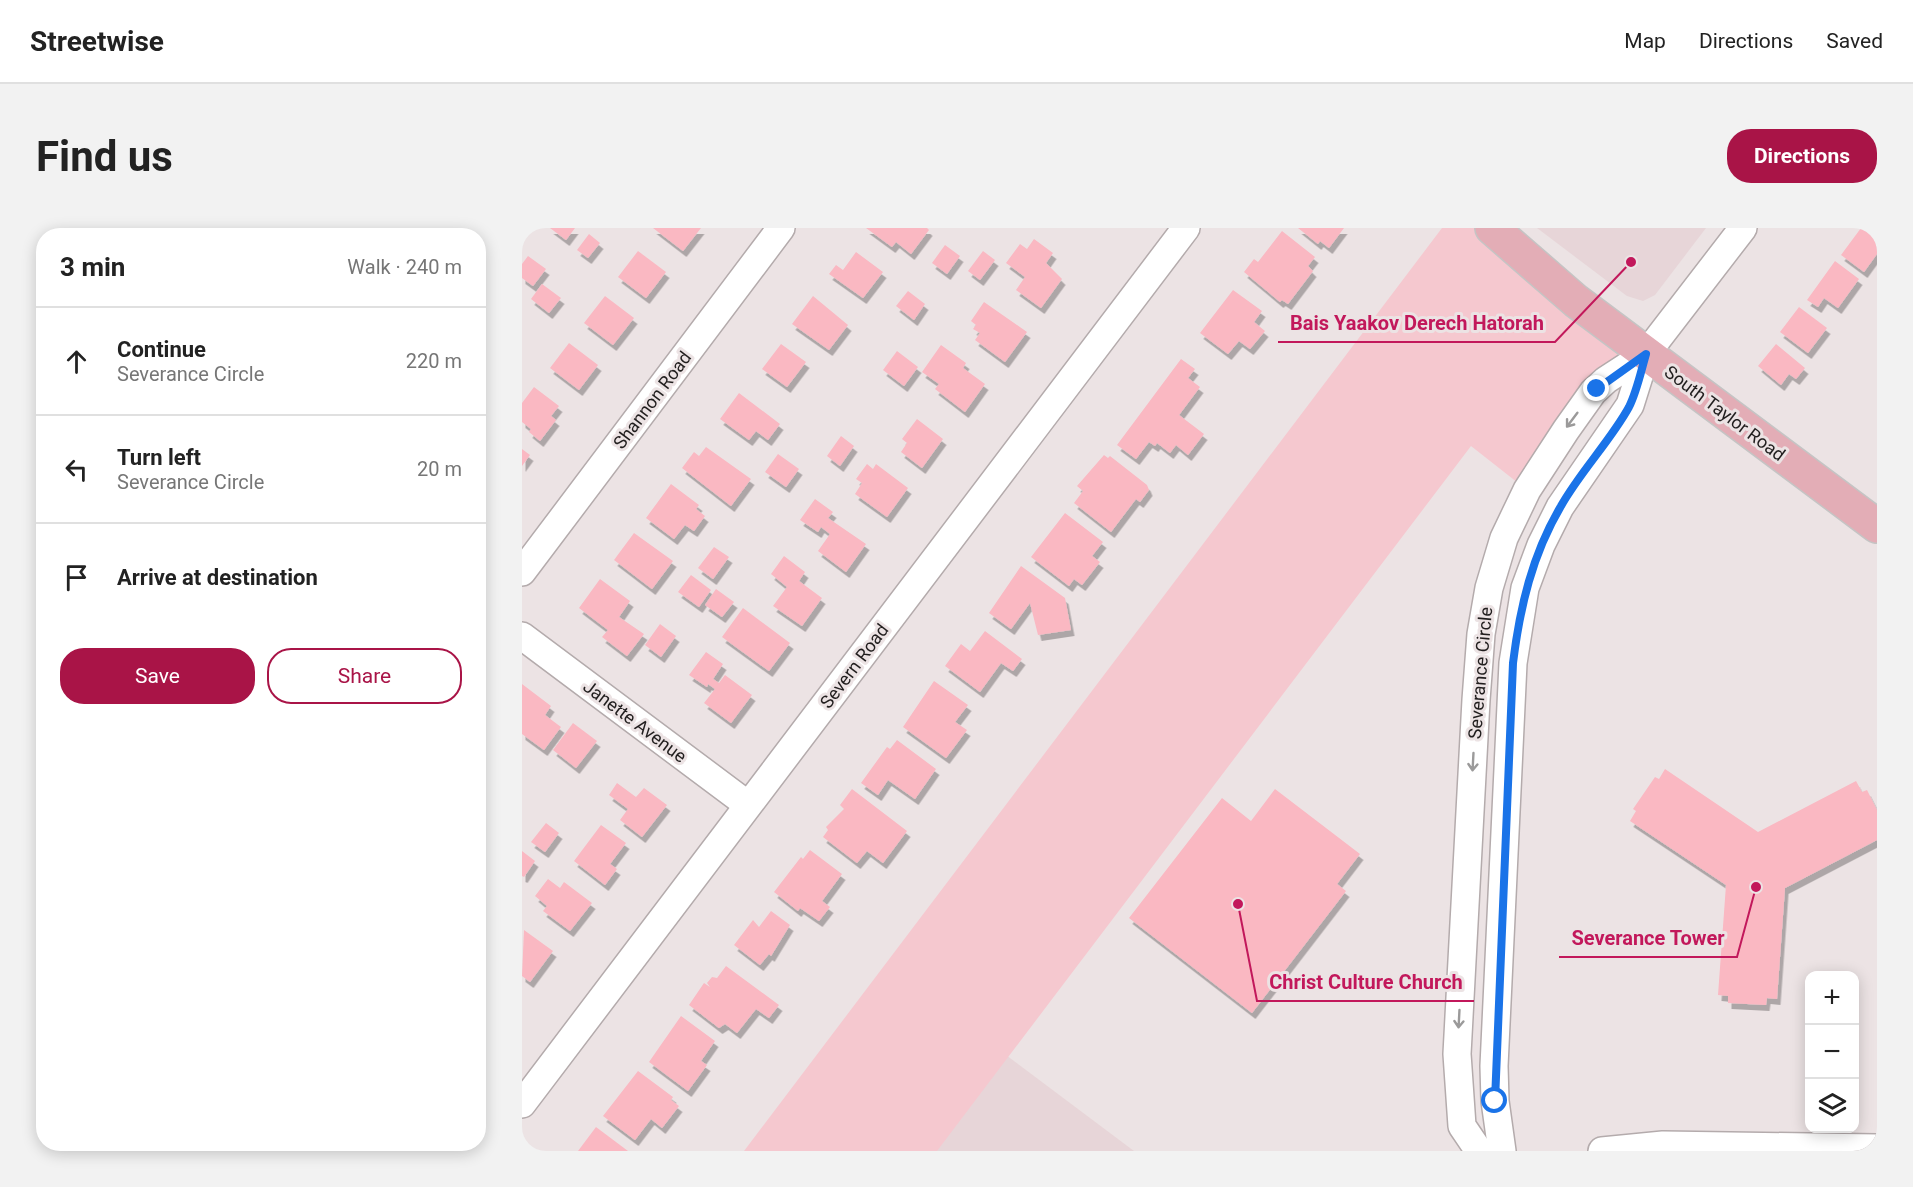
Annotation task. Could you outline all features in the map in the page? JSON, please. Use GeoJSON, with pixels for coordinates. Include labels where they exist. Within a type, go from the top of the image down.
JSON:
{"type":"FeatureCollection","features":[{"type":"Feature","properties":{"kind":"main road","name":"South Taylor Road"},"geometry":{"type":"LineString","coordinates":[[1492,228],[1576,301],[1877,526]]}},
{"type":"Feature","properties":{"kind":"street","name":"Shannon Road"},"geometry":{"type":"LineString","coordinates":[[522,572],[781,228]]}},
{"type":"Feature","properties":{"kind":"street","name":"Severn Road"},"geometry":{"type":"LineString","coordinates":[[522,1104],[1186,228]]}},
{"type":"Feature","properties":{"kind":"street"},"geometry":{"type":"LineString","coordinates":[[1646,354],[1743,228]]}},
{"type":"Feature","properties":{"kind":"street","name":"Severance Circle"},"geometry":{"type":"LineString","coordinates":[[1479,1151],[1461,1126],[1457,1054],[1476,700],[1481,634],[1489,588],[1504,538],[1527,490],[1566,430],[1593,393],[1606,380],[1646,354]]}},
{"type":"Feature","properties":{"kind":"street","name":"Severance Circle"},"geometry":{"type":"LineString","coordinates":[[1502,1151],[1495,1101],[1494,1066],[1513,663],[1518,624],[1525,588],[1541,545],[1582,472],[1630,405],[1646,354]]}},
{"type":"Feature","properties":{"kind":"street","name":"Janette Avenue"},"geometry":{"type":"LineString","coordinates":[[522,636],[748,805]]}},
{"type":"Feature","properties":{"kind":"street"},"geometry":{"type":"LineString","coordinates":[[1602,1151],[1663,1145],[1877,1148]]}},
{"type":"Feature","properties":{"kind":"shaded area"},"geometry":{"type":"Polygon","coordinates":[[[1442,228],[1492,228],[1646,354],[1606,380],[1527,490],[1471,446],[937,1151],[744,1151],[1442,228]]]}},
{"type":"Feature","properties":{"kind":"shaded area"},"geometry":{"type":"Polygon","coordinates":[[[1537,228],[1706,228],[1655,295],[1643,301],[1627,296],[1537,228]]]}},
{"type":"Feature","properties":{"kind":"shaded area"},"geometry":{"type":"Polygon","coordinates":[[[958,1019],[1134,1151],[857,1151],[958,1019]]]}},
{"type":"Feature","properties":{"kind":"building"},"geometry":{"type":"Polygon","coordinates":[[[550,228],[575,228],[566,240],[550,228]]]}},
{"type":"Feature","properties":{"kind":"building"},"geometry":{"type":"Polygon","coordinates":[[[653,228],[701,228],[683,251],[653,228]]]}},
{"type":"Feature","properties":{"kind":"building"},"geometry":{"type":"Polygon","coordinates":[[[866,228],[927,228],[929,230],[911,254],[896,242],[892,247],[866,228]]]}},
{"type":"Feature","properties":{"kind":"building"},"geometry":{"type":"Polygon","coordinates":[[[1298,228],[1344,228],[1329,248],[1320,241],[1318,244],[1298,228]]]}},
{"type":"Feature","properties":{"kind":"building"},"geometry":{"type":"Polygon","coordinates":[[[1861,228],[1877,228],[1877,254],[1864,272],[1841,255],[1861,228]]]}},
{"type":"Feature","properties":{"kind":"building"},"geometry":{"type":"Polygon","coordinates":[[[1282,231],[1315,257],[1308,266],[1313,271],[1288,304],[1282,300],[1280,302],[1244,272],[1254,259],[1258,262],[1282,231]]]}},
{"type":"Feature","properties":{"kind":"building"},"geometry":{"type":"Polygon","coordinates":[[[589,234],[600,243],[588,258],[577,250],[589,234]]]}},
{"type":"Feature","properties":{"kind":"building"},"geometry":{"type":"Polygon","coordinates":[[[1034,239],[1053,253],[1046,263],[1062,279],[1041,308],[1016,290],[1025,277],[1006,263],[1020,244],[1027,249],[1034,239]]]}},
{"type":"Feature","properties":{"kind":"building"},"geometry":{"type":"Polygon","coordinates":[[[945,245],[960,256],[947,274],[932,263],[945,245]]]}},
{"type":"Feature","properties":{"kind":"building"},"geometry":{"type":"Polygon","coordinates":[[[638,251],[666,272],[646,298],[618,277],[638,251]]]}},
{"type":"Feature","properties":{"kind":"building"},"geometry":{"type":"Polygon","coordinates":[[[983,251],[995,260],[980,280],[968,271],[983,251]]]}},
{"type":"Feature","properties":{"kind":"building"},"geometry":{"type":"Polygon","coordinates":[[[856,252],[883,272],[863,298],[829,274],[836,265],[843,270],[856,252]]]}},
{"type":"Feature","properties":{"kind":"building"},"geometry":{"type":"Polygon","coordinates":[[[528,256],[546,269],[533,286],[522,278],[522,264],[528,256]]]}},
{"type":"Feature","properties":{"kind":"building"},"geometry":{"type":"Polygon","coordinates":[[[1835,261],[1859,279],[1838,308],[1824,298],[1818,307],[1807,300],[1835,261]]]}},
{"type":"Feature","properties":{"kind":"building"},"geometry":{"type":"Polygon","coordinates":[[[542,284],[561,298],[549,313],[531,299],[542,284]]]}},
{"type":"Feature","properties":{"kind":"building"},"geometry":{"type":"Polygon","coordinates":[[[1233,290],[1262,311],[1254,322],[1265,331],[1250,349],[1239,341],[1228,354],[1200,333],[1233,290]]]}},
{"type":"Feature","properties":{"kind":"building"},"geometry":{"type":"Polygon","coordinates":[[[908,291],[925,304],[914,320],[896,306],[908,291]]]}},
{"type":"Feature","properties":{"kind":"building"},"geometry":{"type":"Polygon","coordinates":[[[605,296],[634,318],[613,345],[584,323],[605,296]]]}},
{"type":"Feature","properties":{"kind":"building"},"geometry":{"type":"Polygon","coordinates":[[[813,296],[848,325],[829,350],[792,324],[813,296]]]}},
{"type":"Feature","properties":{"kind":"building"},"geometry":{"type":"Polygon","coordinates":[[[984,302],[1027,332],[1005,362],[975,340],[980,333],[973,329],[976,325],[971,321],[984,302]]]}},
{"type":"Feature","properties":{"kind":"building"},"geometry":{"type":"Polygon","coordinates":[[[1799,307],[1827,328],[1808,353],[1780,332],[1799,307]]]}},
{"type":"Feature","properties":{"kind":"building"},"geometry":{"type":"Polygon","coordinates":[[[569,343],[598,365],[579,390],[550,368],[569,343]]]}},
{"type":"Feature","properties":{"kind":"building"},"geometry":{"type":"Polygon","coordinates":[[[781,344],[806,362],[787,387],[762,369],[781,344]]]}},
{"type":"Feature","properties":{"kind":"building"},"geometry":{"type":"Polygon","coordinates":[[[1776,344],[1805,368],[1796,379],[1789,374],[1781,385],[1758,366],[1776,344]]]}},
{"type":"Feature","properties":{"kind":"building"},"geometry":{"type":"Polygon","coordinates":[[[941,345],[966,363],[963,368],[985,384],[965,412],[935,389],[939,384],[922,372],[941,345]]]}},
{"type":"Feature","properties":{"kind":"building"},"geometry":{"type":"Polygon","coordinates":[[[897,351],[918,367],[904,386],[883,370],[897,351]]]}},
{"type":"Feature","properties":{"kind":"building"},"geometry":{"type":"Polygon","coordinates":[[[1181,359],[1195,369],[1188,378],[1200,387],[1179,415],[1204,434],[1188,455],[1176,445],[1170,453],[1157,443],[1155,446],[1149,442],[1136,459],[1117,445],[1181,359]]]}},
{"type":"Feature","properties":{"kind":"building"},"geometry":{"type":"Polygon","coordinates":[[[534,387],[559,406],[551,416],[556,420],[540,441],[522,422],[522,403],[534,387]]]}},
{"type":"Feature","properties":{"kind":"building"},"geometry":{"type":"Polygon","coordinates":[[[739,393],[780,424],[768,440],[756,431],[749,440],[720,419],[739,393]]]}},
{"type":"Feature","properties":{"kind":"building"},"geometry":{"type":"Polygon","coordinates":[[[917,419],[943,439],[922,468],[901,452],[907,443],[902,439],[917,419]]]}},
{"type":"Feature","properties":{"kind":"building"},"geometry":{"type":"Polygon","coordinates":[[[841,436],[854,446],[840,466],[827,456],[841,436]]]}},
{"type":"Feature","properties":{"kind":"building"},"geometry":{"type":"Polygon","coordinates":[[[706,447],[751,479],[731,506],[682,468],[694,452],[699,456],[706,447]]]}},
{"type":"Feature","properties":{"kind":"building"},"geometry":{"type":"Polygon","coordinates":[[[522,449],[530,455],[522,466],[522,449]]]}},
{"type":"Feature","properties":{"kind":"building"},"geometry":{"type":"Polygon","coordinates":[[[778,454],[799,469],[786,487],[765,472],[778,454]]]}},
{"type":"Feature","properties":{"kind":"building"},"geometry":{"type":"Polygon","coordinates":[[[1104,455],[1108,458],[1110,456],[1147,485],[1149,490],[1140,502],[1136,499],[1111,532],[1074,503],[1083,491],[1077,486],[1104,455]]]}},
{"type":"Feature","properties":{"kind":"building"},"geometry":{"type":"Polygon","coordinates":[[[867,464],[873,469],[876,464],[908,488],[887,517],[855,494],[862,483],[856,479],[867,464]]]}},
{"type":"Feature","properties":{"kind":"building"},"geometry":{"type":"Polygon","coordinates":[[[671,484],[699,505],[696,509],[705,516],[694,531],[685,525],[674,539],[646,518],[671,484]]]}},
{"type":"Feature","properties":{"kind":"building"},"geometry":{"type":"Polygon","coordinates":[[[815,499],[833,512],[828,518],[866,544],[846,572],[818,551],[830,534],[821,527],[818,532],[800,520],[815,499]]]}},
{"type":"Feature","properties":{"kind":"building"},"geometry":{"type":"Polygon","coordinates":[[[1065,513],[1103,542],[1092,556],[1100,562],[1082,585],[1074,579],[1069,586],[1031,557],[1065,513]]]}},
{"type":"Feature","properties":{"kind":"building"},"geometry":{"type":"Polygon","coordinates":[[[634,533],[673,561],[652,589],[614,560],[634,533]]]}},
{"type":"Feature","properties":{"kind":"building"},"geometry":{"type":"Polygon","coordinates":[[[714,547],[729,557],[713,579],[698,568],[714,547]]]}},
{"type":"Feature","properties":{"kind":"building"},"geometry":{"type":"Polygon","coordinates":[[[784,556],[805,572],[799,581],[822,598],[802,626],[773,606],[787,587],[771,574],[784,556]]]}},
{"type":"Feature","properties":{"kind":"building"},"geometry":{"type":"Polygon","coordinates":[[[1021,566],[1065,598],[1071,630],[1038,635],[1030,603],[1011,629],[989,613],[1021,566]]]}},
{"type":"Feature","properties":{"kind":"building"},"geometry":{"type":"Polygon","coordinates":[[[691,575],[711,590],[699,607],[678,592],[691,575]]]}},
{"type":"Feature","properties":{"kind":"building"},"geometry":{"type":"Polygon","coordinates":[[[600,579],[630,601],[619,617],[644,634],[627,656],[602,637],[608,630],[579,608],[600,579]]]}},
{"type":"Feature","properties":{"kind":"building"},"geometry":{"type":"Polygon","coordinates":[[[716,589],[734,602],[722,617],[705,605],[716,589]]]}},
{"type":"Feature","properties":{"kind":"building"},"geometry":{"type":"Polygon","coordinates":[[[743,608],[790,643],[769,671],[722,637],[743,608]]]}},
{"type":"Feature","properties":{"kind":"building"},"geometry":{"type":"Polygon","coordinates":[[[660,624],[676,636],[661,657],[645,645],[660,624]]]}},
{"type":"Feature","properties":{"kind":"building"},"geometry":{"type":"Polygon","coordinates":[[[985,631],[1022,659],[1013,671],[1001,663],[980,692],[945,666],[961,644],[970,651],[985,631]]]}},
{"type":"Feature","properties":{"kind":"building"},"geometry":{"type":"Polygon","coordinates":[[[706,652],[723,664],[713,679],[719,683],[725,675],[752,695],[731,723],[704,703],[715,689],[708,684],[707,687],[689,675],[706,652]]]}},
{"type":"Feature","properties":{"kind":"building"},"geometry":{"type":"Polygon","coordinates":[[[934,681],[968,705],[955,722],[967,730],[946,758],[903,727],[934,681]]]}},
{"type":"Feature","properties":{"kind":"building"},"geometry":{"type":"Polygon","coordinates":[[[522,684],[551,706],[545,715],[561,727],[544,750],[522,734],[522,684]]]}},
{"type":"Feature","properties":{"kind":"building"},"geometry":{"type":"Polygon","coordinates":[[[573,723],[597,741],[576,768],[553,750],[573,723]]]}},
{"type":"Feature","properties":{"kind":"building"},"geometry":{"type":"Polygon","coordinates":[[[897,740],[936,769],[915,799],[888,780],[878,795],[861,783],[887,747],[890,749],[897,740]]]}},
{"type":"Feature","properties":{"kind":"building"},"geometry":{"type":"Polygon","coordinates":[[[1665,769],[1758,832],[1856,781],[1862,792],[1867,790],[1877,810],[1877,840],[1785,888],[1777,999],[1767,998],[1766,1005],[1728,1003],[1728,996],[1718,995],[1726,885],[1630,821],[1636,811],[1633,809],[1655,777],[1659,779],[1665,769]]]}},
{"type":"Feature","properties":{"kind":"building"},"geometry":{"type":"Polygon","coordinates":[[[617,783],[636,797],[644,788],[667,805],[642,837],[620,820],[628,809],[609,795],[617,783]]]}},
{"type":"Feature","properties":{"kind":"building"},"geometry":{"type":"Polygon","coordinates":[[[852,789],[907,831],[883,863],[867,851],[857,863],[823,837],[828,830],[826,827],[844,809],[840,805],[852,789]]]}},
{"type":"Feature","properties":{"kind":"building"},"geometry":{"type":"Polygon","coordinates":[[[1275,789],[1360,854],[1337,884],[1346,891],[1252,1013],[1129,918],[1222,798],[1251,821],[1275,789]]]}},
{"type":"Feature","properties":{"kind":"building"},"geometry":{"type":"Polygon","coordinates":[[[546,823],[559,833],[545,852],[531,842],[546,823]]]}},
{"type":"Feature","properties":{"kind":"building"},"geometry":{"type":"Polygon","coordinates":[[[601,825],[626,843],[610,864],[617,869],[605,885],[574,861],[601,825]]]}},
{"type":"Feature","properties":{"kind":"building"},"geometry":{"type":"Polygon","coordinates":[[[810,850],[842,874],[822,901],[830,907],[819,921],[800,908],[798,911],[774,892],[801,857],[803,859],[810,850]]]}},
{"type":"Feature","properties":{"kind":"building"},"geometry":{"type":"Polygon","coordinates":[[[522,851],[535,861],[524,877],[522,876],[522,851]]]}},
{"type":"Feature","properties":{"kind":"building"},"geometry":{"type":"Polygon","coordinates":[[[548,879],[560,888],[564,882],[592,903],[570,931],[543,911],[547,906],[535,896],[548,879]]]}},
{"type":"Feature","properties":{"kind":"building"},"geometry":{"type":"Polygon","coordinates":[[[771,911],[790,925],[771,956],[769,954],[760,965],[734,945],[753,920],[759,927],[771,911]]]}},
{"type":"Feature","properties":{"kind":"building"},"geometry":{"type":"Polygon","coordinates":[[[524,930],[553,951],[530,982],[522,976],[524,930]]]}},
{"type":"Feature","properties":{"kind":"building"},"geometry":{"type":"Polygon","coordinates":[[[726,966],[779,1005],[769,1018],[756,1009],[737,1033],[725,1024],[719,1028],[689,1005],[704,983],[710,987],[707,983],[712,977],[717,978],[726,966]]]}},
{"type":"Feature","properties":{"kind":"building"},"geometry":{"type":"Polygon","coordinates":[[[681,1016],[715,1041],[701,1061],[707,1065],[688,1091],[649,1062],[681,1016]]]}},
{"type":"Feature","properties":{"kind":"building"},"geometry":{"type":"Polygon","coordinates":[[[638,1071],[673,1097],[671,1100],[679,1106],[662,1128],[651,1119],[635,1140],[603,1116],[638,1071]]]}},
{"type":"Feature","properties":{"kind":"building"},"geometry":{"type":"Polygon","coordinates":[[[596,1127],[628,1151],[578,1151],[596,1127]]]}},
{"type":"Feature","properties":{"kind":"place","name":"Bais Yaakov Derech Hatorah"},"geometry":{"type":"Point","coordinates":[1631,262]}},
{"type":"Feature","properties":{"kind":"place","name":"Severance Tower"},"geometry":{"type":"Point","coordinates":[1756,887]}},
{"type":"Feature","properties":{"kind":"place","name":"Christ Culture Church"},"geometry":{"type":"Point","coordinates":[1238,904]}},
{"type":"Feature","properties":{"kind":"route"},"geometry":{"type":"LineString","coordinates":[[1495,1101],[1494,1066],[1513,663],[1525,588],[1541,545],[1560,507],[1630,405],[1646,354],[1606,380],[1597,389]]}}]}
